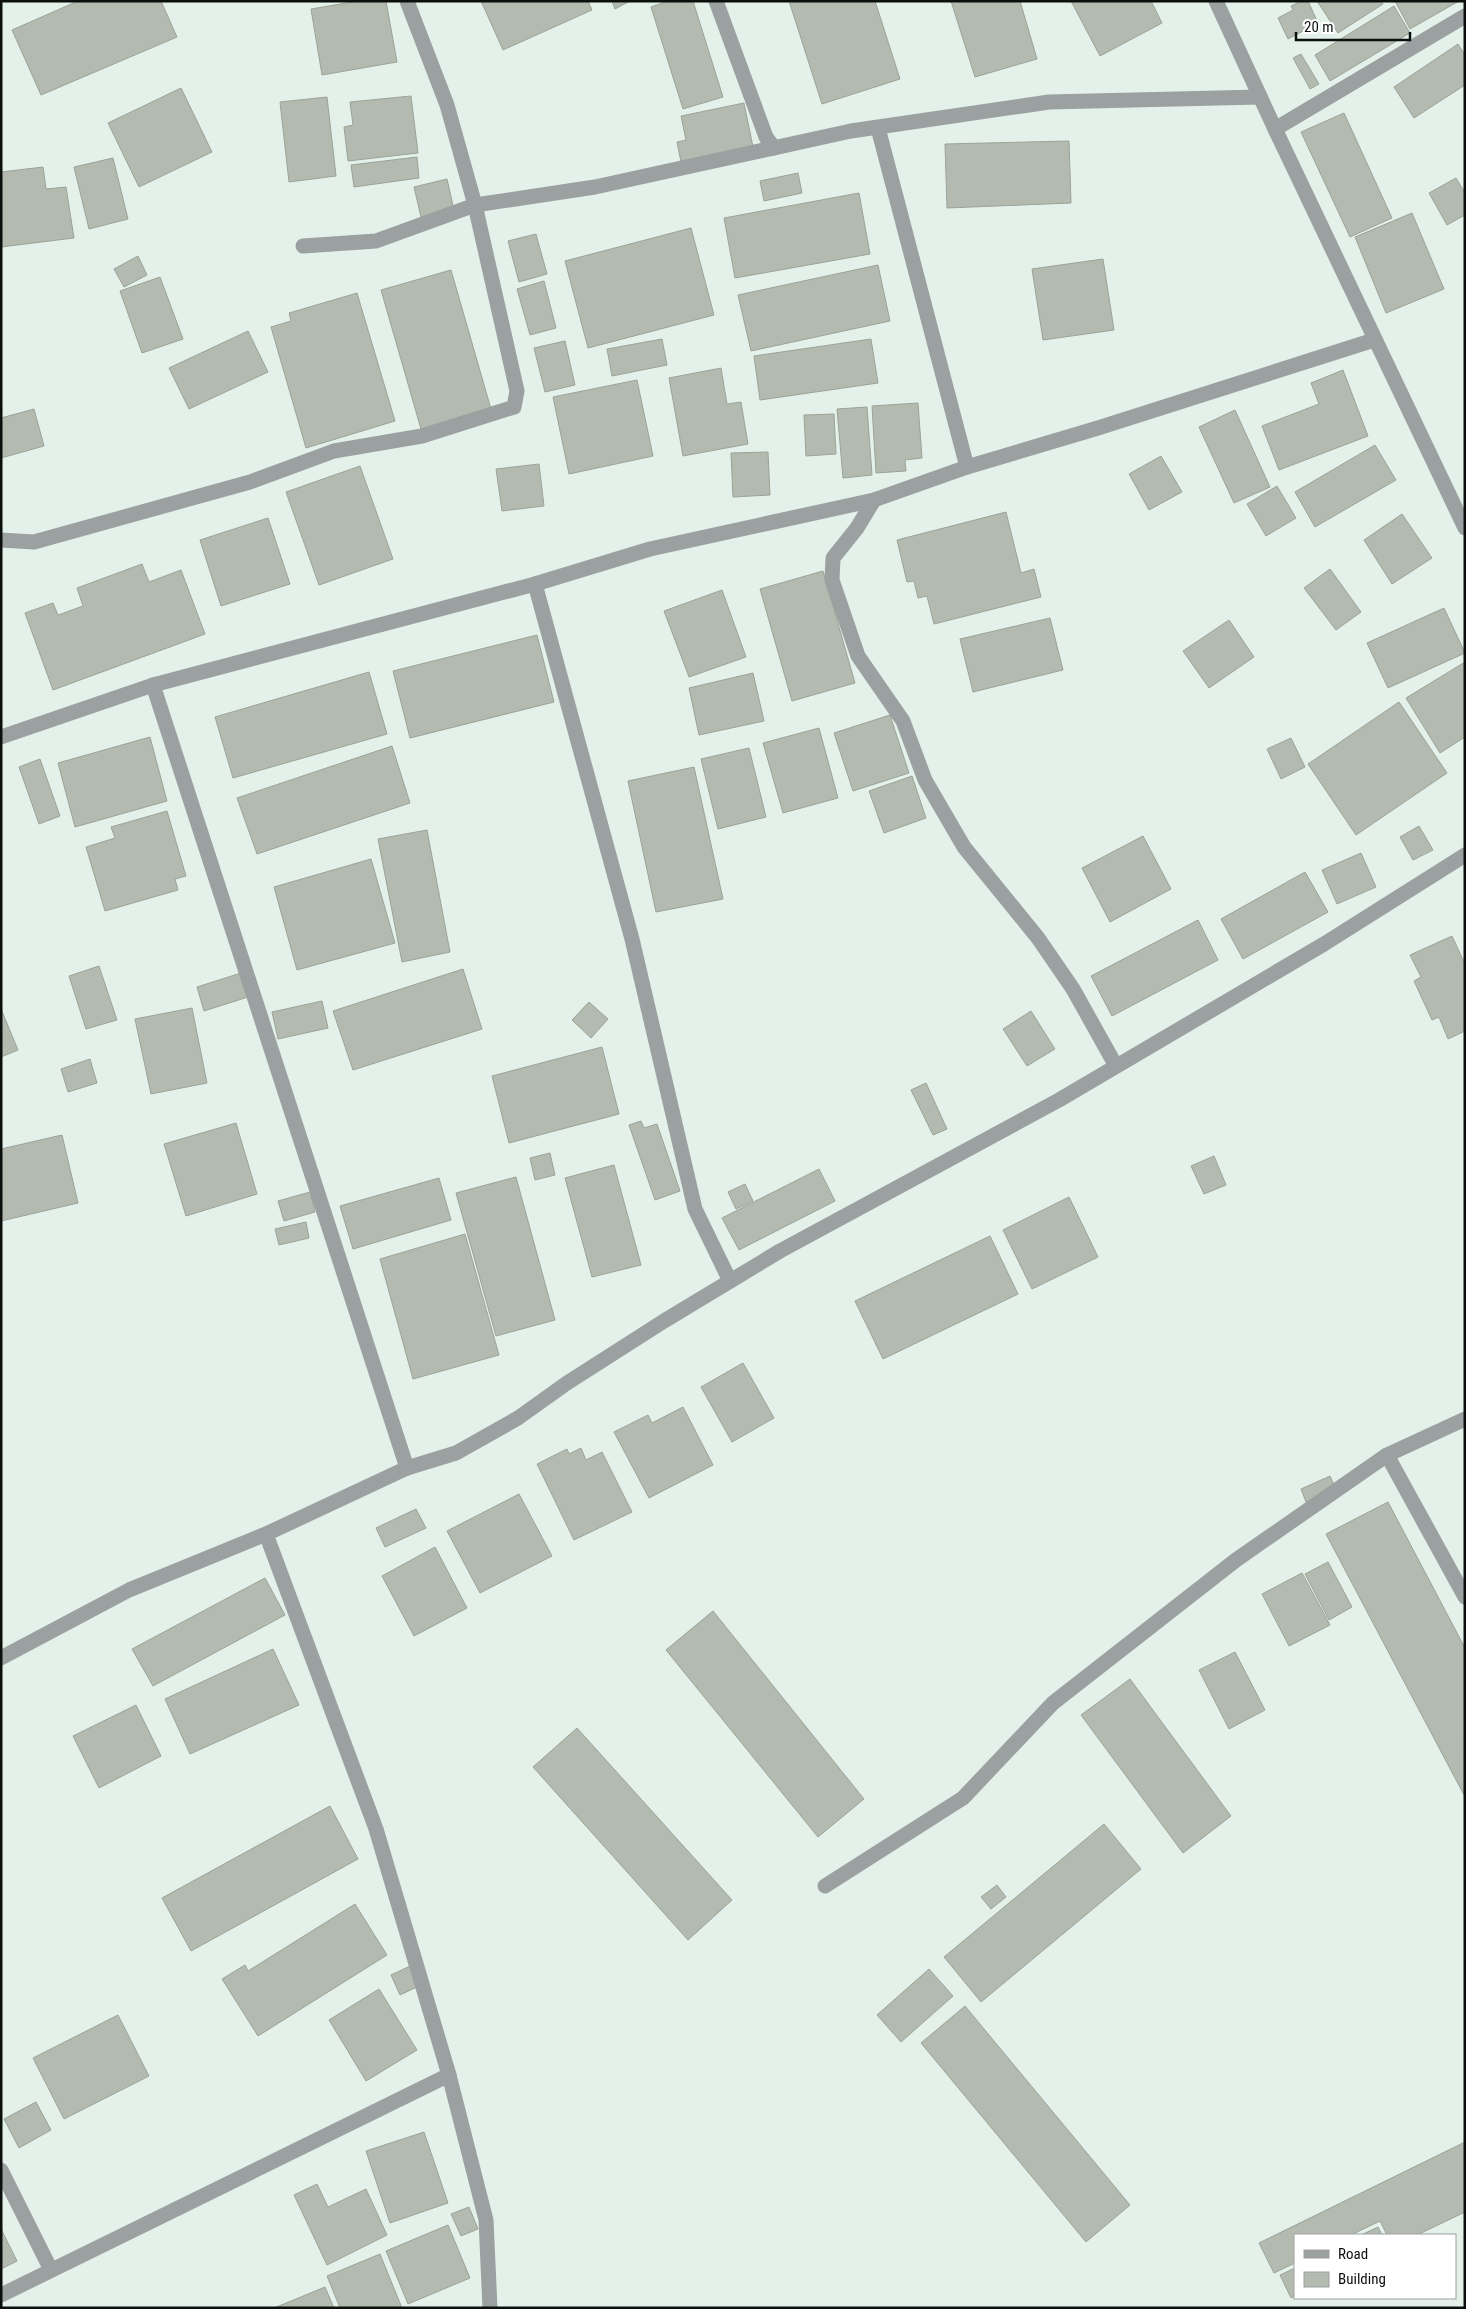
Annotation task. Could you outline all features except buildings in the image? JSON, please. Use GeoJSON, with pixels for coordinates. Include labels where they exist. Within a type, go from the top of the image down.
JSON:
{"type":"FeatureCollection","features":[{"type":"Feature","properties":{"kind":"street"},"geometry":{"type":"LineString","coordinates":[[1,540],[34,542],[250,482],[334,451],[422,436],[514,407],[517,391],[475,205],[447,105],[407,1]]}},
{"type":"Feature","properties":{"kind":"street"},"geometry":{"type":"LineString","coordinates":[[716,1],[766,137],[774,148]]}},
{"type":"Feature","properties":{"kind":"street"},"geometry":{"type":"LineString","coordinates":[[1216,1],[1374,340],[1462,518]]}},
{"type":"Feature","properties":{"kind":"street"},"geometry":{"type":"LineString","coordinates":[[1275,129],[1465,16]]}},
{"type":"Feature","properties":{"kind":"street"},"geometry":{"type":"LineString","coordinates":[[303,246],[376,241],[475,205],[595,187],[774,148],[878,128],[1049,102],[1260,97]]}},
{"type":"Feature","properties":{"kind":"street"},"geometry":{"type":"LineString","coordinates":[[878,128],[967,467]]}},
{"type":"Feature","properties":{"kind":"street"},"geometry":{"type":"LineString","coordinates":[[1,737],[154,685],[535,584],[650,549],[874,500],[967,467],[1098,428],[1374,340]]}},
{"type":"Feature","properties":{"kind":"street"},"geometry":{"type":"LineString","coordinates":[[874,500],[857,528],[834,558],[832,580],[858,656],[903,721],[925,780],[964,847],[1038,938],[1072,990],[1116,1066]]}},
{"type":"Feature","properties":{"kind":"street"},"geometry":{"type":"LineString","coordinates":[[535,584],[632,939],[695,1209],[730,1281]]}},
{"type":"Feature","properties":{"kind":"street"},"geometry":{"type":"LineString","coordinates":[[154,685],[407,1468]]}},
{"type":"Feature","properties":{"kind":"street"},"geometry":{"type":"LineString","coordinates":[[1,1658],[129,1590],[266,1534],[407,1468],[456,1453],[518,1418],[567,1383],[730,1281],[878,1197],[1059,1100],[1324,944],[1465,856]]}},
{"type":"Feature","properties":{"kind":"street"},"geometry":{"type":"LineString","coordinates":[[825,1886],[963,1798],[1053,1703],[1236,1560],[1387,1455],[1465,1419]]}},
{"type":"Feature","properties":{"kind":"street"},"geometry":{"type":"LineString","coordinates":[[1387,1455],[1465,1597]]}},
{"type":"Feature","properties":{"kind":"street"},"geometry":{"type":"LineString","coordinates":[[266,1534],[376,1829],[449,2075],[486,2220],[490,2308]]}},
{"type":"Feature","properties":{"kind":"street"},"geometry":{"type":"LineString","coordinates":[[1,2295],[449,2075]]}},
{"type":"Feature","properties":{"kind":"street"},"geometry":{"type":"LineString","coordinates":[[1,2170],[51,2270]]}}]}
